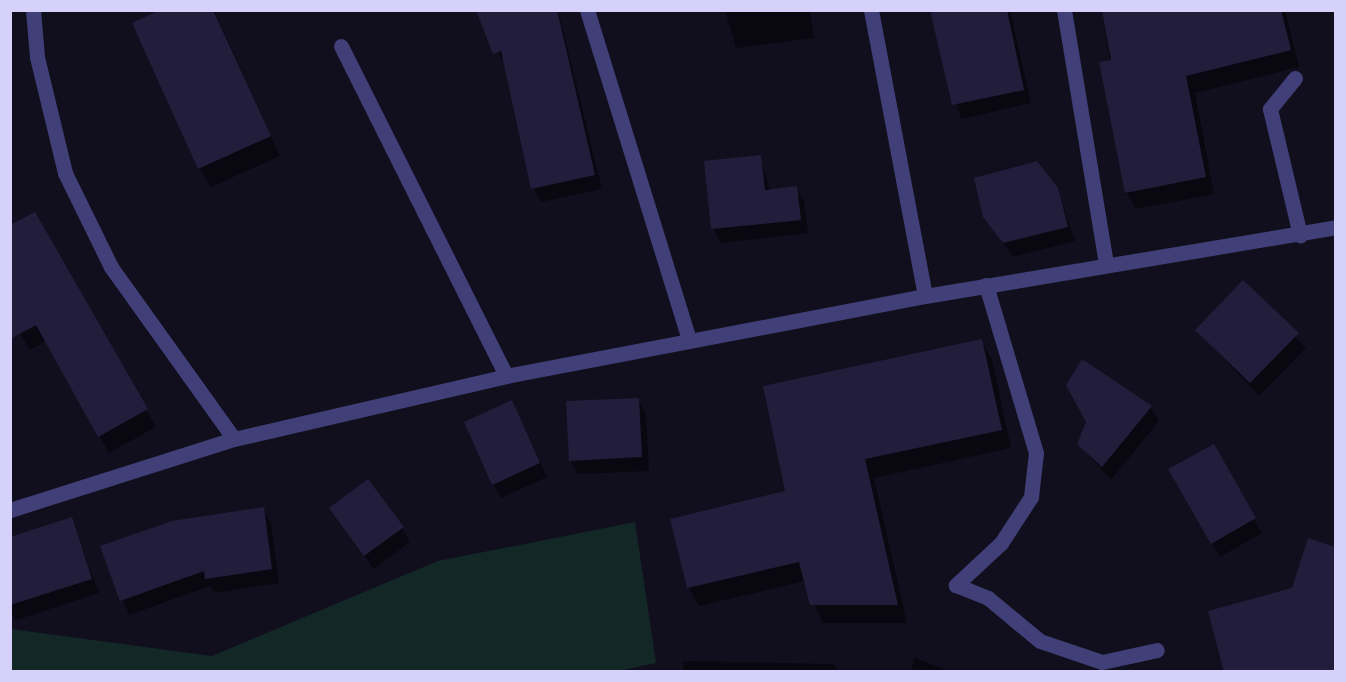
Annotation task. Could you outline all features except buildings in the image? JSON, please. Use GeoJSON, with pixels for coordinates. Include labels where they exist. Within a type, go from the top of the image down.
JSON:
{"type":"FeatureCollection","features":[{"type":"Feature","properties":{"kind":"street"},"geometry":{"type":"LineString","coordinates":[[33,10],[37,57],[65,173],[111,267],[234,439]]}},
{"type":"Feature","properties":{"kind":"street"},"geometry":{"type":"LineString","coordinates":[[587,10],[689,339]]}},
{"type":"Feature","properties":{"kind":"street"},"geometry":{"type":"LineString","coordinates":[[871,10],[925,296]]}},
{"type":"Feature","properties":{"kind":"street"},"geometry":{"type":"LineString","coordinates":[[1064,10],[1106,264]]}},
{"type":"Feature","properties":{"kind":"street"},"geometry":{"type":"LineString","coordinates":[[341,46],[506,376]]}},
{"type":"Feature","properties":{"kind":"street"},"geometry":{"type":"LineString","coordinates":[[1295,78],[1270,109],[1300,235]]}},
{"type":"Feature","properties":{"kind":"street"},"geometry":{"type":"LineString","coordinates":[[10,510],[234,439],[506,376],[689,339],[986,285],[1106,264],[1300,235],[1335,227]]}},
{"type":"Feature","properties":{"kind":"street"},"geometry":{"type":"LineString","coordinates":[[986,285],[1036,453],[1030,497],[1002,543],[956,585],[988,598],[1040,641],[1102,662],[1157,650]]}},
{"type":"Feature","properties":{"kind":"green space"},"geometry":{"type":"Polygon","coordinates":[[[635,522],[656,663],[614,672],[11,671],[11,629],[212,656],[438,561],[635,522]]]}}]}
